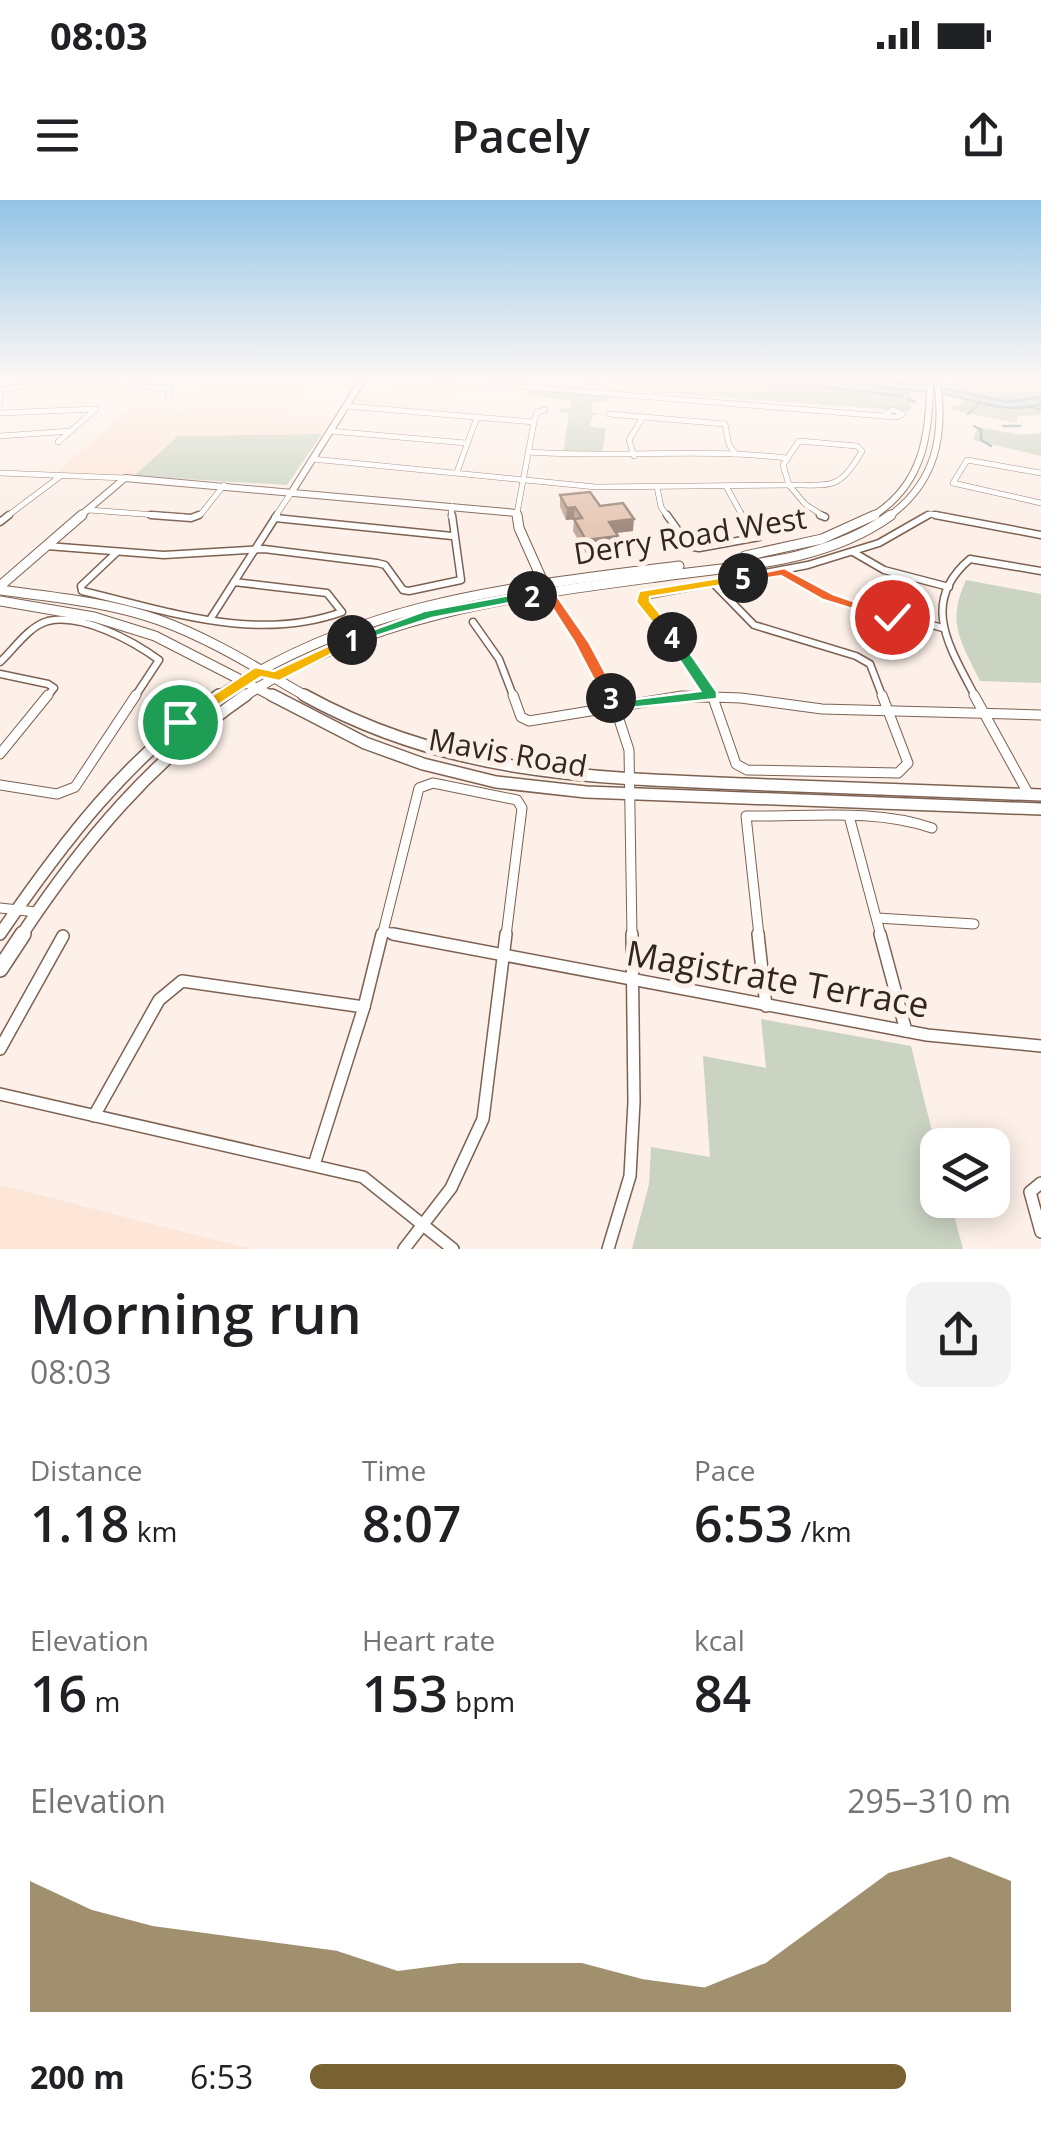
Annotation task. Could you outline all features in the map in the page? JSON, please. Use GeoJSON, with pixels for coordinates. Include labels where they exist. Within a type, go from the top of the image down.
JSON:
{"type":"FeatureCollection","features":[{"type":"Feature","properties":{"kind":"main road"},"geometry":{"type":"LineString","coordinates":[[293,490],[332,428]]}},
{"type":"Feature","properties":{"kind":"main road","name":"Derry Road West"},"geometry":{"type":"LineString","coordinates":[[0,934],[79,822],[136,760],[191,714],[261,670],[368,621],[462,598],[760,561],[860,532],[904,507],[926,479],[941,428]]}},
{"type":"Feature","properties":{"kind":"main road"},"geometry":{"type":"LineString","coordinates":[[0,588],[125,478],[517,512],[546,588]]}},
{"type":"Feature","properties":{"kind":"main road","name":"Mavis Road"},"geometry":{"type":"LineString","coordinates":[[0,588],[52,595],[156,620],[261,670],[354,721],[450,756],[582,778],[1035,794]]}},
{"type":"Feature","properties":{"kind":"main road","name":"Derry Road West"},"geometry":{"type":"LineString","coordinates":[[0,970],[94,831],[134,786],[181,742],[256,688],[342,644],[402,622],[546,588]]}},
{"type":"Feature","properties":{"kind":"main road","name":"Mavis Road"},"geometry":{"type":"LineString","coordinates":[[0,601],[78,613],[155,636],[340,733],[423,764],[526,787],[1039,812]]}},
{"type":"Feature","properties":{"kind":"street"},"geometry":{"type":"LineString","coordinates":[[58,442],[75,428]]}},
{"type":"Feature","properties":{"kind":"street"},"geometry":{"type":"LineString","coordinates":[[456,472],[472,428]]}},
{"type":"Feature","properties":{"kind":"street"},"geometry":{"type":"LineString","coordinates":[[517,512],[533,428]]}},
{"type":"Feature","properties":{"kind":"street"},"geometry":{"type":"LineString","coordinates":[[634,456],[630,440],[637,428]]}},
{"type":"Feature","properties":{"kind":"street"},"geometry":{"type":"LineString","coordinates":[[727,428],[729,444],[736,454]]}},
{"type":"Feature","properties":{"kind":"street"},"geometry":{"type":"LineString","coordinates":[[0,436],[72,431]]}},
{"type":"Feature","properties":{"kind":"street"},"geometry":{"type":"LineString","coordinates":[[330,431],[466,443]]}},
{"type":"Feature","properties":{"kind":"street"},"geometry":{"type":"LineString","coordinates":[[312,459],[596,486],[656,487],[791,483],[840,484],[862,451],[853,446],[800,441],[787,458],[783,469],[791,483],[805,504],[825,517]]}},
{"type":"Feature","properties":{"kind":"street"},"geometry":{"type":"LineString","coordinates":[[528,452],[787,458]]}},
{"type":"Feature","properties":{"kind":"street"},"geometry":{"type":"LineString","coordinates":[[1041,474],[967,460],[952,483],[1041,503]]}},
{"type":"Feature","properties":{"kind":"street"},"geometry":{"type":"LineString","coordinates":[[0,473],[125,478]]}},
{"type":"Feature","properties":{"kind":"street"},"geometry":{"type":"LineString","coordinates":[[0,522],[62,475]]}},
{"type":"Feature","properties":{"kind":"street"},"geometry":{"type":"LineString","coordinates":[[89,510],[197,516],[224,485]]}},
{"type":"Feature","properties":{"kind":"street"},"geometry":{"type":"LineString","coordinates":[[656,487],[660,507],[689,546],[699,548],[758,537],[734,507],[726,486]]}},
{"type":"Feature","properties":{"kind":"street"},"geometry":{"type":"LineString","coordinates":[[211,618],[293,490]]}},
{"type":"Feature","properties":{"kind":"street"},"geometry":{"type":"LineString","coordinates":[[47,546],[164,555],[255,550],[386,564],[403,590],[410,591],[462,580],[452,536],[452,506]]}},
{"type":"Feature","properties":{"kind":"street"},"geometry":{"type":"LineString","coordinates":[[713,583],[754,625],[868,661],[908,763],[902,772],[747,770],[736,764],[712,696],[642,598],[648,593],[784,572],[879,543],[932,513],[1041,535]]}},
{"type":"Feature","properties":{"kind":"street"},"geometry":{"type":"LineString","coordinates":[[275,518],[452,536]]}},
{"type":"Feature","properties":{"kind":"street"},"geometry":{"type":"LineString","coordinates":[[117,552],[81,586],[82,591],[170,613],[299,628],[342,612],[327,593],[234,582]]}},
{"type":"Feature","properties":{"kind":"street"},"geometry":{"type":"LineString","coordinates":[[852,552],[890,572],[949,587]]}},
{"type":"Feature","properties":{"kind":"street"},"geometry":{"type":"LineString","coordinates":[[1039,812],[1035,794],[985,714],[943,628],[940,607],[953,574],[972,558],[1041,571]]}},
{"type":"Feature","properties":{"kind":"street"},"geometry":{"type":"LineString","coordinates":[[784,572],[835,600],[943,628]]}},
{"type":"Feature","properties":{"kind":"street"},"geometry":{"type":"LineString","coordinates":[[546,588],[582,642],[627,735],[634,980],[630,1176],[608,1249]]}},
{"type":"Feature","properties":{"kind":"street"},"geometry":{"type":"LineString","coordinates":[[0,662],[39,626],[55,620],[118,637],[159,660],[74,787],[57,794],[0,786]]}},
{"type":"Feature","properties":{"kind":"street"},"geometry":{"type":"LineString","coordinates":[[473,622],[499,659],[524,719],[539,720],[682,696],[808,708],[1041,715]]}},
{"type":"Feature","properties":{"kind":"street"},"geometry":{"type":"LineString","coordinates":[[0,674],[54,688],[0,754]]}},
{"type":"Feature","properties":{"kind":"street"},"geometry":{"type":"LineString","coordinates":[[314,1165],[364,1007],[420,788],[433,784],[512,798],[522,808],[483,1120],[476,1144],[404,1249]]}},
{"type":"Feature","properties":{"kind":"street"},"geometry":{"type":"LineString","coordinates":[[766,1006],[746,816],[849,816],[909,820],[932,828]]}},
{"type":"Feature","properties":{"kind":"street"},"geometry":{"type":"LineString","coordinates":[[849,816],[906,1031]]}},
{"type":"Feature","properties":{"kind":"street"},"geometry":{"type":"LineString","coordinates":[[0,908],[36,912]]}},
{"type":"Feature","properties":{"kind":"street"},"geometry":{"type":"LineString","coordinates":[[877,918],[974,924]]}},
{"type":"Feature","properties":{"kind":"street","name":"Magistrate Terrace"},"geometry":{"type":"LineString","coordinates":[[385,932],[906,1031],[1041,1046]]}},
{"type":"Feature","properties":{"kind":"street"},"geometry":{"type":"LineString","coordinates":[[0,1049],[63,936]]}},
{"type":"Feature","properties":{"kind":"street"},"geometry":{"type":"LineString","coordinates":[[94,1116],[173,984],[182,981],[364,1007]]}},
{"type":"Feature","properties":{"kind":"street"},"geometry":{"type":"LineString","coordinates":[[0,1094],[362,1177],[452,1249]]}},
{"type":"Feature","properties":{"kind":"street"},"geometry":{"type":"LineString","coordinates":[[1041,1183],[1030,1192],[1041,1232]]}},
{"type":"Feature","properties":{"kind":"shaded area"},"geometry":{"type":"Polygon","coordinates":[[[107,428],[326,428],[322,434],[178,436],[134,476],[58,472],[107,428]]]}},
{"type":"Feature","properties":{"kind":"shaded area"},"geometry":{"type":"Polygon","coordinates":[[[0,1185],[219,1241],[252,1249],[0,1249],[0,1185]]]}},
{"type":"Feature","properties":{"kind":"green space"},"geometry":{"type":"Polygon","coordinates":[[[567,428],[606,429],[602,454],[563,454],[567,428]]]}},
{"type":"Feature","properties":{"kind":"green space"},"geometry":{"type":"Polygon","coordinates":[[[978,428],[1022,435],[1041,433],[1041,456],[973,440],[978,428]]]}},
{"type":"Feature","properties":{"kind":"green space"},"geometry":{"type":"Polygon","coordinates":[[[322,434],[287,485],[134,476],[178,436],[322,434]]]}},
{"type":"Feature","properties":{"kind":"green space"},"geometry":{"type":"Polygon","coordinates":[[[966,580],[1041,594],[1041,683],[980,681],[958,632],[957,609],[966,580]]]}},
{"type":"Feature","properties":{"kind":"green space"},"geometry":{"type":"Polygon","coordinates":[[[761,1019],[911,1046],[931,1128],[920,1128],[920,1218],[955,1218],[963,1249],[632,1249],[649,1184],[651,1147],[710,1157],[703,1056],[766,1068],[761,1019]]]}},
{"type":"Feature","properties":{"kind":"building"},"geometry":{"type":"Polygon","coordinates":[[[590,492],[600,506],[623,503],[634,519],[609,522],[618,536],[586,540],[574,519],[582,518],[575,507],[567,508],[560,495],[590,492]]]}},
{"type":"Feature","properties":{"kind":"waterway"},"geometry":{"type":"LineString","coordinates":[[977,428],[981,440],[991,446]]}},
{"type":"Feature","properties":{"kind":"route"},"geometry":{"type":"LineString","coordinates":[[180,722],[261,670],[274,677],[342,644],[402,622],[457,608],[548,593],[582,642],[615,707],[682,696],[712,696],[643,602],[642,596],[648,593],[784,572],[828,597],[892,617]]}}]}
